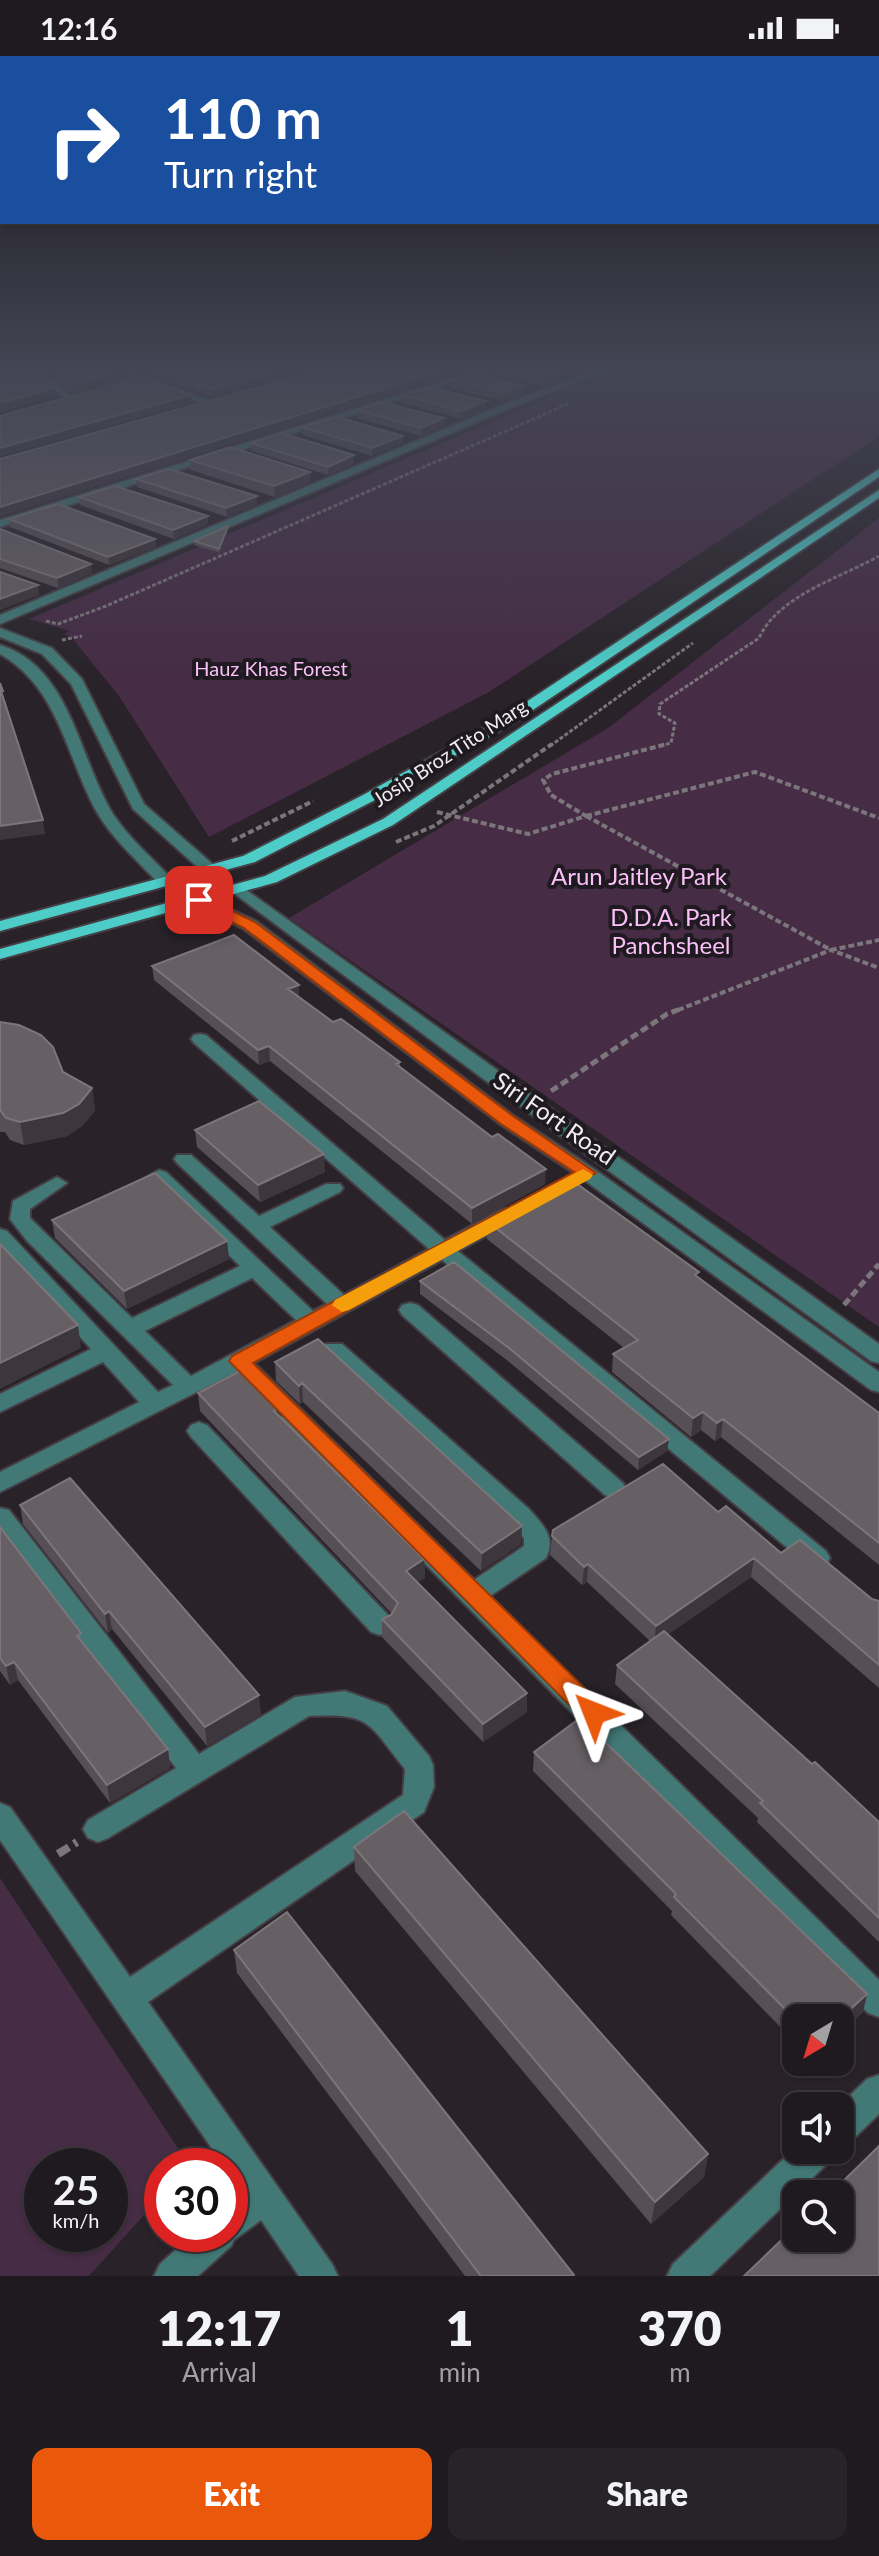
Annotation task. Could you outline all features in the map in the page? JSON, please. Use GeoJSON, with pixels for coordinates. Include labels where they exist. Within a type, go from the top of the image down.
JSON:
{"type":"FeatureCollection","features":[{"type":"Feature","properties":{"kind":"main road","name":"Josip Broz Tito Marg"},"geometry":{"type":"LineString","coordinates":[[0,926],[249,859],[337,814],[507,721],[879,472]]}},
{"type":"Feature","properties":{"kind":"main road","name":"Josip Broz Tito Marg"},"geometry":{"type":"LineString","coordinates":[[0,954],[271,879],[388,822],[879,493]]}},
{"type":"Feature","properties":{"kind":"main road"},"geometry":{"type":"LineString","coordinates":[[337,814],[356,810],[380,815],[379,823],[370,830]]}},
{"type":"Feature","properties":{"kind":"street"},"geometry":{"type":"LineString","coordinates":[[0,524],[168,471]]}},
{"type":"Feature","properties":{"kind":"street"},"geometry":{"type":"LineString","coordinates":[[172,471],[185,475]]}},
{"type":"Feature","properties":{"kind":"street"},"geometry":{"type":"LineString","coordinates":[[0,620],[354,471]]}},
{"type":"Feature","properties":{"kind":"street"},"geometry":{"type":"LineString","coordinates":[[315,477],[328,481]]}},
{"type":"Feature","properties":{"kind":"street"},"geometry":{"type":"LineString","coordinates":[[116,487],[144,496]]}},
{"type":"Feature","properties":{"kind":"street"},"geometry":{"type":"LineString","coordinates":[[259,498],[274,503]]}},
{"type":"Feature","properties":{"kind":"street"},"geometry":{"type":"LineString","coordinates":[[59,505],[73,510]]}},
{"type":"Feature","properties":{"kind":"street"},"geometry":{"type":"LineString","coordinates":[[213,519],[227,524]]}},
{"type":"Feature","properties":{"kind":"street"},"geometry":{"type":"LineString","coordinates":[[0,530],[14,536]]}},
{"type":"Feature","properties":{"kind":"street"},"geometry":{"type":"LineString","coordinates":[[159,541],[173,546]]}},
{"type":"Feature","properties":{"kind":"street"},"geometry":{"type":"LineString","coordinates":[[96,568],[110,573]]}},
{"type":"Feature","properties":{"kind":"street"},"geometry":{"type":"LineString","coordinates":[[44,590],[59,595]]}},
{"type":"Feature","properties":{"kind":"street"},"geometry":{"type":"LineString","coordinates":[[0,632],[47,651],[77,682],[138,806],[210,870]]}},
{"type":"Feature","properties":{"kind":"street"},"geometry":{"type":"LineString","coordinates":[[0,661],[7,652],[48,688],[105,813],[165,881]]}},
{"type":"Feature","properties":{"kind":"street"},"geometry":{"type":"LineString","coordinates":[[36,675],[65,669]]}},
{"type":"Feature","properties":{"kind":"street","name":"Siri Fort Road"},"geometry":{"type":"LineString","coordinates":[[238,889],[879,1355]]}},
{"type":"Feature","properties":{"kind":"street","name":"Siri Fort Road"},"geometry":{"type":"LineString","coordinates":[[199,900],[250,925],[507,1120],[587,1173],[879,1384]]}},
{"type":"Feature","properties":{"kind":"street"},"geometry":{"type":"LineString","coordinates":[[200,1039],[443,1250],[831,1569]]}},
{"type":"Feature","properties":{"kind":"street"},"geometry":{"type":"LineString","coordinates":[[184,1159],[342,1305]]}},
{"type":"Feature","properties":{"kind":"street"},"geometry":{"type":"LineString","coordinates":[[561,1187],[587,1173]]}},
{"type":"Feature","properties":{"kind":"street"},"geometry":{"type":"LineString","coordinates":[[159,1176],[311,1322]]}},
{"type":"Feature","properties":{"kind":"street"},"geometry":{"type":"LineString","coordinates":[[57,1183],[20,1206],[20,1219],[189,1387]]}},
{"type":"Feature","properties":{"kind":"street"},"geometry":{"type":"LineString","coordinates":[[256,1226],[333,1188]]}},
{"type":"Feature","properties":{"kind":"street"},"geometry":{"type":"LineString","coordinates":[[0,1483],[239,1361],[535,1201]]}},
{"type":"Feature","properties":{"kind":"street"},"geometry":{"type":"LineString","coordinates":[[0,1236],[155,1404]]}},
{"type":"Feature","properties":{"kind":"street"},"geometry":{"type":"LineString","coordinates":[[129,1329],[254,1268]]}},
{"type":"Feature","properties":{"kind":"street"},"geometry":{"type":"LineString","coordinates":[[410,1310],[614,1489]]}},
{"type":"Feature","properties":{"kind":"street"},"geometry":{"type":"LineString","coordinates":[[334,1350],[520,1516],[537,1535],[537,1551],[473,1594]]}},
{"type":"Feature","properties":{"kind":"street"},"geometry":{"type":"LineString","coordinates":[[0,1404],[107,1351]]}},
{"type":"Feature","properties":{"kind":"street"},"geometry":{"type":"LineString","coordinates":[[239,1361],[879,2002]]}},
{"type":"Feature","properties":{"kind":"street"},"geometry":{"type":"LineString","coordinates":[[199,1431],[380,1624]]}},
{"type":"Feature","properties":{"kind":"street"},"geometry":{"type":"LineString","coordinates":[[0,1517],[195,1771]]}},
{"type":"Feature","properties":{"kind":"street"},"geometry":{"type":"LineString","coordinates":[[98,1829],[305,1705],[345,1703],[377,1714],[419,1765],[420,1787],[414,1803],[126,1998]]}},
{"type":"Feature","properties":{"kind":"street"},"geometry":{"type":"LineString","coordinates":[[0,1816],[320,2276]]}},
{"type":"Feature","properties":{"kind":"street"},"geometry":{"type":"LineString","coordinates":[[854,2115],[879,2091]]}},
{"type":"Feature","properties":{"kind":"street"},"geometry":{"type":"LineString","coordinates":[[685,2276],[802,2164]]}},
{"type":"Feature","properties":{"kind":"street"},"geometry":{"type":"LineString","coordinates":[[248,2208],[263,2195]]}},
{"type":"Feature","properties":{"kind":"street"},"geometry":{"type":"LineString","coordinates":[[172,2276],[199,2252]]}},
{"type":"Feature","properties":{"kind":"path"},"geometry":{"type":"LineString","coordinates":[[879,556],[776,614],[759,632],[759,638],[660,704],[659,714],[675,723],[671,743],[552,774],[543,780],[551,795],[586,816],[831,950],[879,968]]}},
{"type":"Feature","properties":{"kind":"path"},"geometry":{"type":"LineString","coordinates":[[456,818],[528,834],[755,772],[879,818]]}},
{"type":"Feature","properties":{"kind":"path"},"geometry":{"type":"LineString","coordinates":[[232,841],[323,796]]}},
{"type":"Feature","properties":{"kind":"path"},"geometry":{"type":"LineString","coordinates":[[544,1095],[667,1014],[831,950],[879,940]]}},
{"type":"Feature","properties":{"kind":"path"},"geometry":{"type":"LineString","coordinates":[[843,1302],[879,1264]]}},
{"type":"Feature","properties":{"kind":"path"},"geometry":{"type":"LineString","coordinates":[[35,1867],[98,1829]]}},
{"type":"Feature","properties":{"kind":"green space","name":"Hauz Khas Forest"},"geometry":{"type":"Polygon","coordinates":[[[377,471],[826,471],[489,692],[209,837],[119,696],[72,638],[64,634],[70,631],[29,619],[377,471]]]}},
{"type":"Feature","properties":{"kind":"green space","name":"D.D.A. Park Panchsheel"},"geometry":{"type":"Polygon","coordinates":[[[879,518],[879,1327],[289,918],[608,728],[879,518]]]}},
{"type":"Feature","properties":{"kind":"green space"},"geometry":{"type":"Polygon","coordinates":[[[0,1878],[178,2148],[144,2148],[144,2215],[128,2233],[128,2148],[24,2148],[24,2252],[111,2252],[89,2276],[0,2276],[0,1878]]]}},
{"type":"Feature","properties":{"kind":"building"},"geometry":{"type":"Polygon","coordinates":[[[0,471],[118,471],[0,507],[0,471]]]}},
{"type":"Feature","properties":{"kind":"building"},"geometry":{"type":"Polygon","coordinates":[[[174,471],[257,496],[226,508],[136,479],[174,471]]]}},
{"type":"Feature","properties":{"kind":"building"},"geometry":{"type":"Polygon","coordinates":[[[224,471],[310,472],[274,486],[224,471]]]}},
{"type":"Feature","properties":{"kind":"building"},"geometry":{"type":"Polygon","coordinates":[[[115,486],[208,516],[173,530],[79,497],[115,486]]]}},
{"type":"Feature","properties":{"kind":"building"},"geometry":{"type":"Polygon","coordinates":[[[58,504],[155,539],[108,557],[9,519],[58,504]]]}},
{"type":"Feature","properties":{"kind":"building"},"geometry":{"type":"Polygon","coordinates":[[[228,526],[219,549],[194,541],[228,526]]]}},
{"type":"Feature","properties":{"kind":"building"},"geometry":{"type":"Polygon","coordinates":[[[0,529],[91,564],[57,578],[0,559],[0,529]]]}},
{"type":"Feature","properties":{"kind":"building"},"geometry":{"type":"Polygon","coordinates":[[[0,572],[38,585],[0,599],[0,572]]]}},
{"type":"Feature","properties":{"kind":"building"},"geometry":{"type":"Polygon","coordinates":[[[0,683],[1,691],[43,820],[0,826],[0,683]]]}},
{"type":"Feature","properties":{"kind":"building"},"geometry":{"type":"Polygon","coordinates":[[[234,935],[299,985],[288,989],[333,1022],[341,1019],[400,1062],[396,1064],[492,1137],[498,1134],[546,1169],[472,1208],[269,1046],[258,1050],[152,966],[234,935]]]}},
{"type":"Feature","properties":{"kind":"building"},"geometry":{"type":"Polygon","coordinates":[[[0,1022],[19,1025],[41,1035],[53,1047],[63,1072],[92,1088],[79,1104],[63,1113],[20,1122],[6,1118],[0,1110],[0,1022]]]}},
{"type":"Feature","properties":{"kind":"building"},"geometry":{"type":"Polygon","coordinates":[[[259,1101],[324,1154],[258,1185],[195,1130],[259,1101]]]}},
{"type":"Feature","properties":{"kind":"building"},"geometry":{"type":"Polygon","coordinates":[[[155,1173],[227,1241],[124,1291],[52,1220],[155,1173]]]}},
{"type":"Feature","properties":{"kind":"building"},"geometry":{"type":"Polygon","coordinates":[[[569,1178],[699,1272],[695,1275],[879,1413],[879,1543],[723,1419],[717,1423],[703,1412],[693,1418],[613,1354],[638,1340],[487,1221],[569,1178]]]}},
{"type":"Feature","properties":{"kind":"building"},"geometry":{"type":"Polygon","coordinates":[[[0,1244],[78,1325],[0,1363],[0,1244]]]}},
{"type":"Feature","properties":{"kind":"building"},"geometry":{"type":"Polygon","coordinates":[[[454,1262],[669,1439],[639,1457],[509,1348],[420,1281],[454,1262]]]}},
{"type":"Feature","properties":{"kind":"building"},"geometry":{"type":"Polygon","coordinates":[[[318,1339],[522,1526],[482,1553],[302,1383],[299,1386],[275,1362],[318,1339]]]}},
{"type":"Feature","properties":{"kind":"building"},"geometry":{"type":"Polygon","coordinates":[[[242,1370],[281,1405],[274,1411],[424,1559],[406,1571],[527,1693],[483,1724],[382,1619],[391,1615],[398,1603],[198,1393],[242,1370]]]}},
{"type":"Feature","properties":{"kind":"building"},"geometry":{"type":"Polygon","coordinates":[[[663,1464],[718,1512],[726,1506],[781,1553],[800,1540],[872,1599],[879,1601],[879,1665],[754,1558],[656,1626],[588,1564],[584,1567],[552,1536],[553,1530],[663,1464]]]}},
{"type":"Feature","properties":{"kind":"building"},"geometry":{"type":"Polygon","coordinates":[[[70,1478],[259,1695],[205,1727],[109,1611],[105,1614],[20,1505],[70,1478]]]}},
{"type":"Feature","properties":{"kind":"building"},"geometry":{"type":"Polygon","coordinates":[[[0,1527],[81,1633],[77,1636],[168,1749],[107,1785],[14,1662],[6,1666],[0,1658],[0,1527]]]}},
{"type":"Feature","properties":{"kind":"building"},"geometry":{"type":"Polygon","coordinates":[[[664,1631],[879,1822],[879,1918],[760,1803],[763,1801],[617,1665],[664,1631]]]}},
{"type":"Feature","properties":{"kind":"building"},"geometry":{"type":"Polygon","coordinates":[[[580,1718],[867,1994],[854,2006],[782,2006],[534,1752],[580,1718]]]}},
{"type":"Feature","properties":{"kind":"building"},"geometry":{"type":"Polygon","coordinates":[[[404,1811],[708,2154],[655,2202],[354,1847],[404,1811]]]}},
{"type":"Feature","properties":{"kind":"building"},"geometry":{"type":"Polygon","coordinates":[[[287,1912],[573,2276],[481,2276],[234,1950],[287,1912]]]}},
{"type":"Feature","properties":{"kind":"building"},"geometry":{"type":"Polygon","coordinates":[[[879,2146],[879,2276],[744,2276],[782,2239],[782,2252],[854,2252],[854,2180],[844,2180],[879,2146]]]}},
{"type":"Feature","properties":{"kind":"slow traffic"},"geometry":{"type":"LineString","coordinates":[[342,1305],[583,1175]]}},
{"type":"Feature","properties":{"kind":"route"},"geometry":{"type":"LineString","coordinates":[[199,900],[250,925],[507,1120],[587,1173],[239,1361],[378,1503],[594,1713]]}},
{"type":"Feature","properties":{"kind":"park label","name":"Arun Jaitley Park"},"geometry":{"type":"Point","coordinates":[639,877]}}]}
